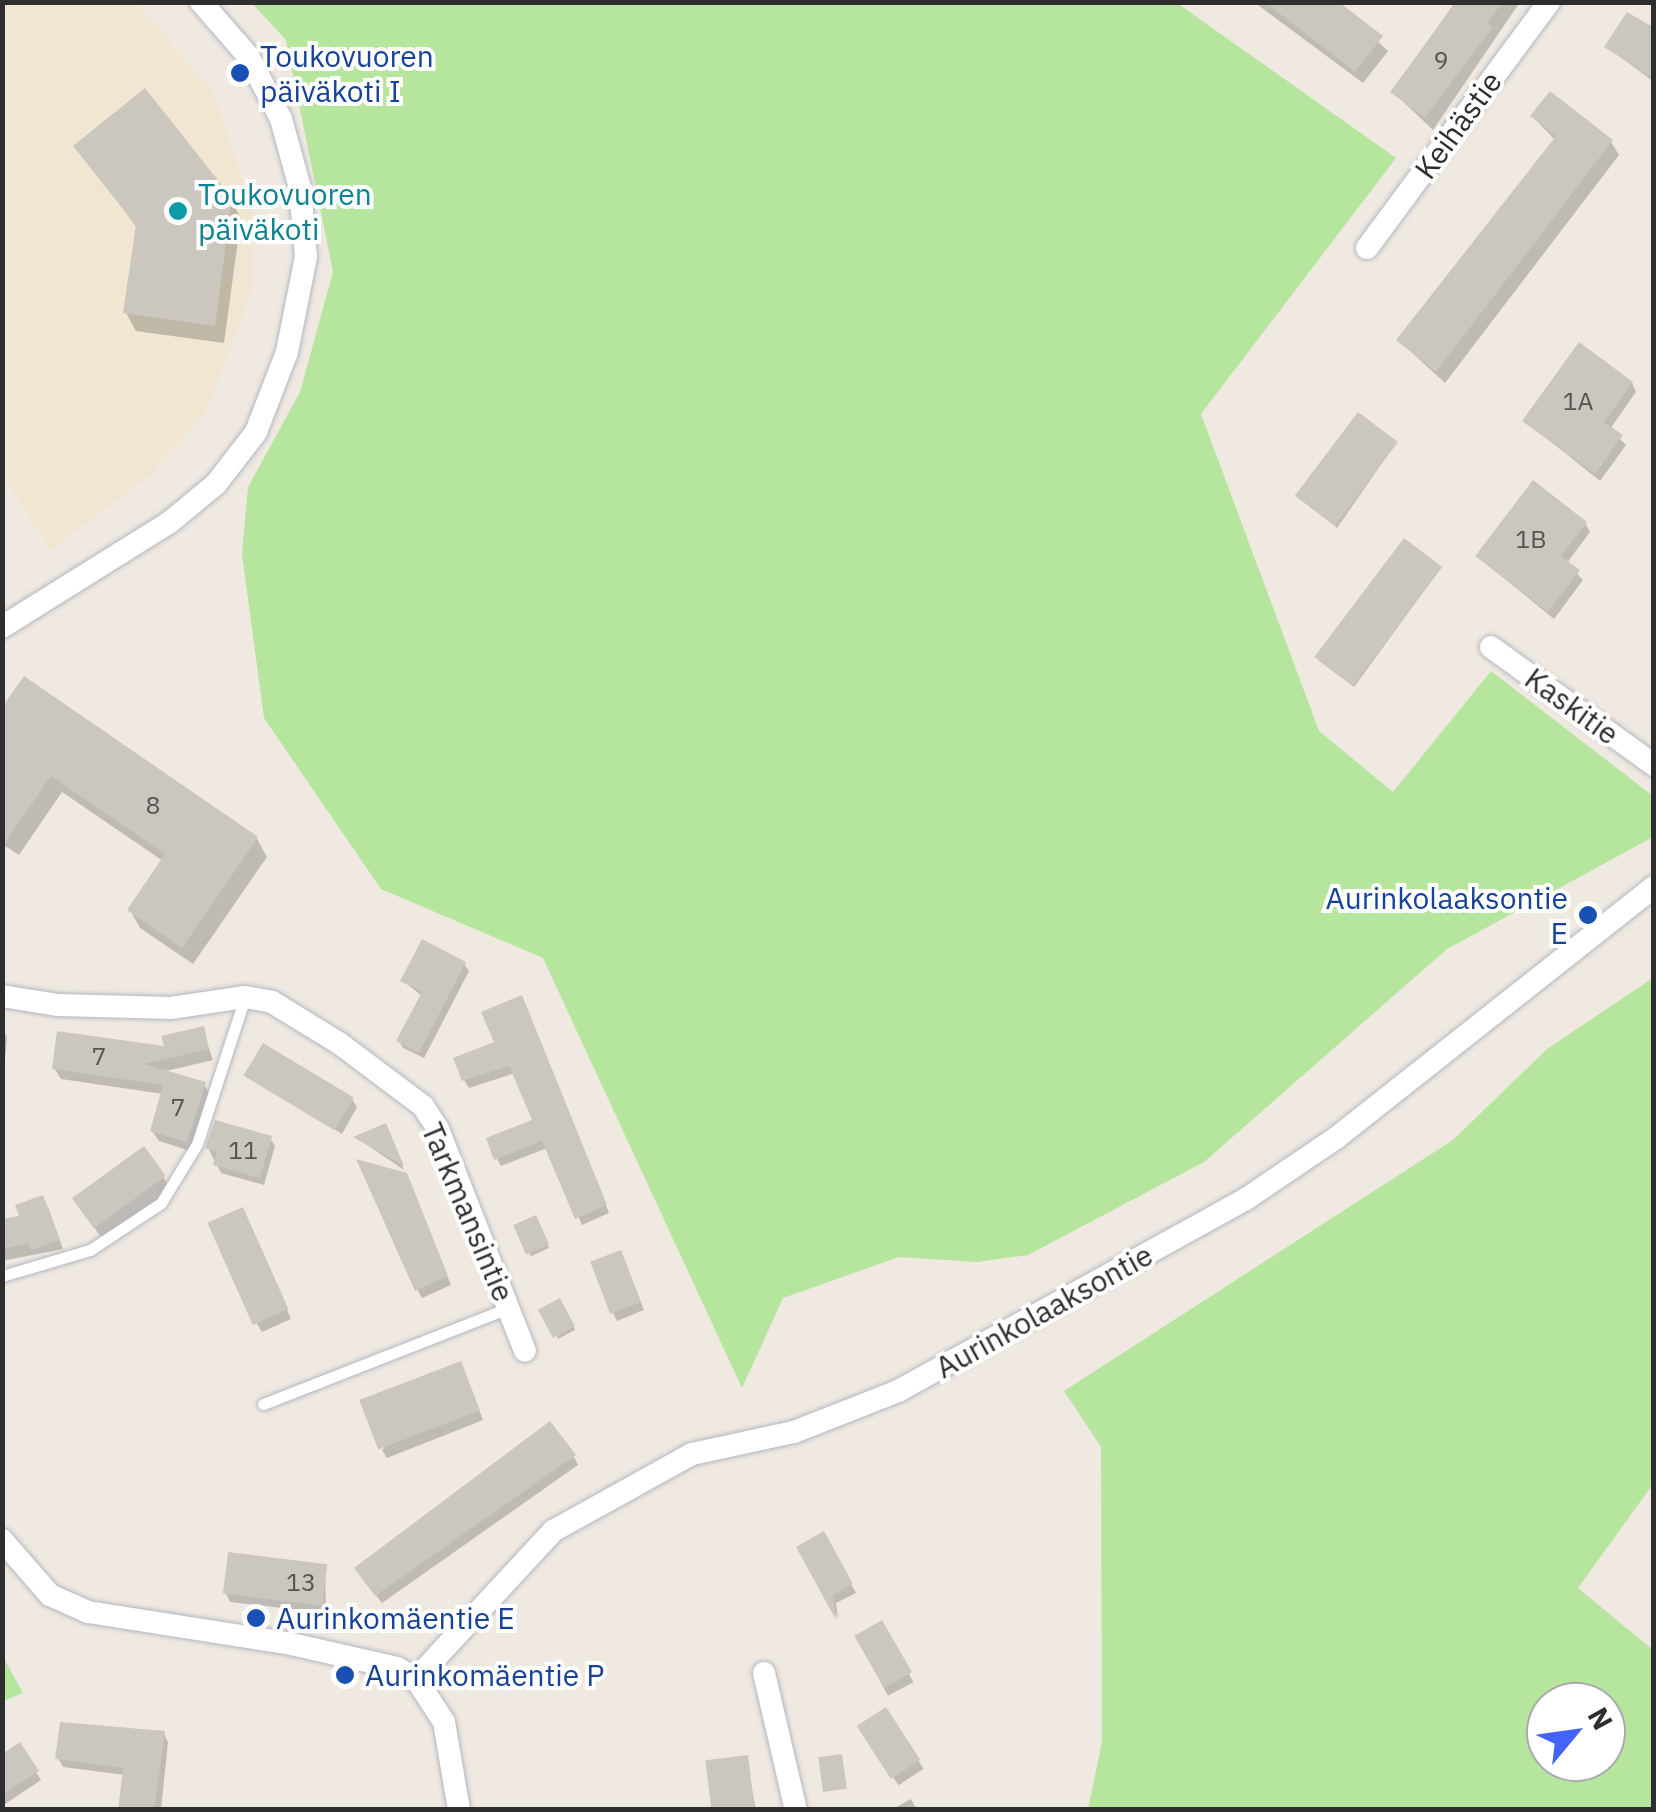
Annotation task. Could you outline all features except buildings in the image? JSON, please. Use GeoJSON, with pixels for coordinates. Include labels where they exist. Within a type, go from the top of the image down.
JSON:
{"type":"FeatureCollection","features":[{"type":"Feature","properties":{"kind":"street"},"geometry":{"type":"LineString","coordinates":[[2,627],[170,522],[216,484],[256,432],[287,352],[306,256],[300,188],[282,119],[256,72],[201,2]]}},
{"type":"Feature","properties":{"kind":"street","name":"Keihästie"},"geometry":{"type":"LineString","coordinates":[[1368,248],[1548,2]]}},
{"type":"Feature","properties":{"kind":"street","name":"Kaskitie"},"geometry":{"type":"LineString","coordinates":[[1490,647],[1654,765]]}},
{"type":"Feature","properties":{"kind":"street","name":"Aurinkolaaksontie"},"geometry":{"type":"LineString","coordinates":[[416,1679],[553,1531],[692,1454],[794,1432],[898,1391],[1246,1199],[1336,1138],[1654,888]]}},
{"type":"Feature","properties":{"kind":"street"},"geometry":{"type":"LineString","coordinates":[[2,996],[58,1005],[172,1008],[245,996]]}},
{"type":"Feature","properties":{"kind":"street","name":"Tarkmansintie"},"geometry":{"type":"LineString","coordinates":[[245,996],[272,1002],[322,1032],[423,1106],[438,1128],[525,1351]]}},
{"type":"Feature","properties":{"kind":"street"},"geometry":{"type":"LineString","coordinates":[[2,1540],[50,1595],[88,1612],[288,1644],[397,1668],[416,1679],[444,1722],[459,1810]]}},
{"type":"Feature","properties":{"kind":"street"},"geometry":{"type":"LineString","coordinates":[[764,1673],[796,1810]]}},
{"type":"Feature","properties":{"kind":"lane"},"geometry":{"type":"LineString","coordinates":[[2,1276],[90,1250],[162,1203],[197,1144],[245,996]]}},
{"type":"Feature","properties":{"kind":"lane"},"geometry":{"type":"LineString","coordinates":[[264,1404],[508,1308]]}},
{"type":"Feature","properties":{"kind":"shaded area"},"geometry":{"type":"Polygon","coordinates":[[[3,3],[137,3],[214,94],[253,211],[252,290],[206,412],[149,476],[51,550],[3,476],[3,3]]]}},
{"type":"Feature","properties":{"kind":"green space"},"geometry":{"type":"Polygon","coordinates":[[[252,3],[1177,3],[1396,158],[1201,414],[1319,731],[1393,792],[1491,671],[1653,796],[1653,837],[1447,949],[1204,1162],[1028,1255],[977,1262],[899,1257],[783,1298],[742,1388],[543,958],[381,889],[264,718],[242,554],[248,487],[300,392],[333,272],[286,40],[252,3]]]}},
{"type":"Feature","properties":{"kind":"green space"},"geometry":{"type":"Polygon","coordinates":[[[1653,978],[1653,1484],[1578,1588],[1653,1650],[1653,1809],[1088,1809],[1102,1742],[1101,1447],[1064,1391],[1453,1140],[1547,1049],[1653,978]]]}},
{"type":"Feature","properties":{"kind":"green space"},"geometry":{"type":"Polygon","coordinates":[[[2,1655],[23,1693],[3,1701],[2,1701],[2,1655]]]}},
{"type":"Feature","properties":{"kind":"place","name":"Toukovuoren päiväkoti I"},"geometry":{"type":"Point","coordinates":[240,73]}},
{"type":"Feature","properties":{"kind":"place","name":"Toukovuoren päiväkoti"},"geometry":{"type":"Point","coordinates":[178,211]}},
{"type":"Feature","properties":{"kind":"place","name":"Aurinkolaaksontie E"},"geometry":{"type":"Point","coordinates":[1588,915]}},
{"type":"Feature","properties":{"kind":"place","name":"Aurinkomäentie E"},"geometry":{"type":"Point","coordinates":[256,1618]}},
{"type":"Feature","properties":{"kind":"place","name":"Aurinkomäentie P"},"geometry":{"type":"Point","coordinates":[345,1675]}}]}
